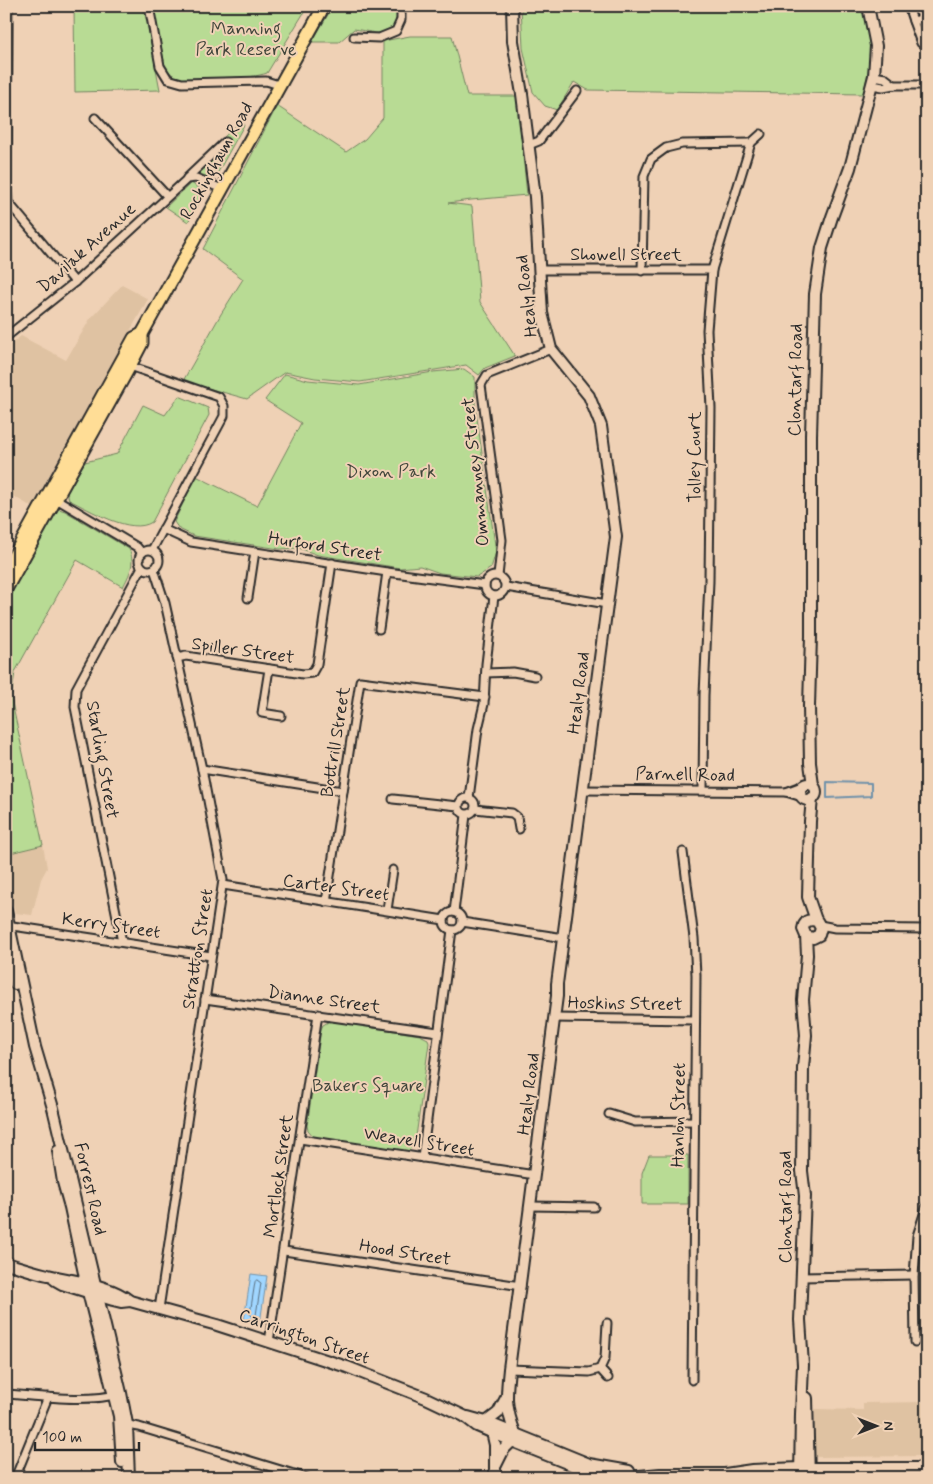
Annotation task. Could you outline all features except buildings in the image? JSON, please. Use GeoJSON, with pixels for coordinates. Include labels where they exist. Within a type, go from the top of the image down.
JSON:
{"type":"FeatureCollection","features":[{"type":"Feature","properties":{"kind":"main road","name":"Rockingham Road"},"geometry":{"type":"LineString","coordinates":[[6,589],[52,497],[126,364],[134,338],[142,334],[324,6]]}},
{"type":"Feature","properties":{"kind":"main road","name":"Rockingham Road"},"geometry":{"type":"LineString","coordinates":[[6,570],[52,497]]}},
{"type":"Feature","properties":{"kind":"street"},"geometry":{"type":"LineString","coordinates":[[8,6],[7,203],[74,282]]}},
{"type":"Feature","properties":{"kind":"street"},"geometry":{"type":"LineString","coordinates":[[149,6],[160,66],[168,79],[182,83],[266,81],[279,85]]}},
{"type":"Feature","properties":{"kind":"street"},"geometry":{"type":"LineString","coordinates":[[354,38],[379,38],[396,31],[400,20],[400,6]]}},
{"type":"Feature","properties":{"kind":"street","name":"Healy Road"},"geometry":{"type":"LineString","coordinates":[[512,6],[513,41],[529,145],[542,313],[551,348],[589,396],[601,426],[616,537],[557,984],[558,996],[509,1369],[506,1398],[513,1437]]}},
{"type":"Feature","properties":{"kind":"street","name":"Clontarf Road"},"geometry":{"type":"LineString","coordinates":[[806,785],[810,763],[811,435],[815,284],[822,248],[850,168],[873,80],[876,46],[868,6]]}},
{"type":"Feature","properties":{"kind":"street"},"geometry":{"type":"LineString","coordinates":[[908,6],[921,43]]}},
{"type":"Feature","properties":{"kind":"street"},"geometry":{"type":"LineString","coordinates":[[913,21],[927,18]]}},
{"type":"Feature","properties":{"kind":"street"},"geometry":{"type":"LineString","coordinates":[[873,80],[883,87],[927,85]]}},
{"type":"Feature","properties":{"kind":"street"},"geometry":{"type":"LineString","coordinates":[[529,145],[539,141],[577,91]]}},
{"type":"Feature","properties":{"kind":"street"},"geometry":{"type":"LineString","coordinates":[[95,118],[167,196]]}},
{"type":"Feature","properties":{"kind":"street","name":"Tolley Court"},"geometry":{"type":"LineString","coordinates":[[703,790],[704,695],[709,581],[711,408],[707,330],[712,270],[751,144],[761,134]]}},
{"type":"Feature","properties":{"kind":"street","name":"Davilak Avenue"},"geometry":{"type":"LineString","coordinates":[[6,338],[74,282],[225,142]]}},
{"type":"Feature","properties":{"kind":"street"},"geometry":{"type":"LineString","coordinates":[[642,271],[644,176],[651,159],[666,148],[682,144],[751,144]]}},
{"type":"Feature","properties":{"kind":"street"},"geometry":{"type":"LineString","coordinates":[[187,178],[196,178],[222,189]]}},
{"type":"Feature","properties":{"kind":"street","name":"Showell Street"},"geometry":{"type":"LineString","coordinates":[[539,270],[712,270]]}},
{"type":"Feature","properties":{"kind":"street","name":"Ommanney Street"},"geometry":{"type":"LineString","coordinates":[[498,576],[502,540],[481,385],[487,375],[551,348]]}},
{"type":"Feature","properties":{"kind":"street"},"geometry":{"type":"LineString","coordinates":[[126,364],[219,397],[224,406],[224,416],[152,550],[142,553]]}},
{"type":"Feature","properties":{"kind":"street"},"geometry":{"type":"LineString","coordinates":[[52,497],[122,537],[137,547],[142,553]]}},
{"type":"Feature","properties":{"kind":"street","name":"Hurford Street"},"geometry":{"type":"LineString","coordinates":[[163,529],[191,542],[387,572],[486,584]]}},
{"type":"Feature","properties":{"kind":"street"},"geometry":{"type":"LineString","coordinates":[[142,553],[140,561],[142,566],[148,570],[154,569],[159,564],[159,557],[152,550]]}},
{"type":"Feature","properties":{"kind":"street"},"geometry":{"type":"LineString","coordinates":[[248,598],[254,551]]}},
{"type":"Feature","properties":{"kind":"street","name":"Spiller Street"},"geometry":{"type":"LineString","coordinates":[[176,658],[186,656],[303,674],[312,673],[317,664],[332,563]]}},
{"type":"Feature","properties":{"kind":"street","name":"Starling Street"},"geometry":{"type":"LineString","coordinates":[[122,942],[74,707],[76,689],[142,566]]}},
{"type":"Feature","properties":{"kind":"street","name":"Stratton Street"},"geometry":{"type":"LineString","coordinates":[[154,569],[165,603],[202,769],[223,885],[159,1309]]}},
{"type":"Feature","properties":{"kind":"street"},"geometry":{"type":"LineString","coordinates":[[379,630],[387,572]]}},
{"type":"Feature","properties":{"kind":"street"},"geometry":{"type":"LineString","coordinates":[[492,576],[498,576],[505,582],[506,588],[499,596],[494,596],[486,590],[486,584],[492,576]]}},
{"type":"Feature","properties":{"kind":"street"},"geometry":{"type":"LineString","coordinates":[[506,588],[607,604]]}},
{"type":"Feature","properties":{"kind":"street"},"geometry":{"type":"LineString","coordinates":[[469,798],[484,697],[494,596]]}},
{"type":"Feature","properties":{"kind":"street"},"geometry":{"type":"LineString","coordinates":[[268,669],[262,714],[281,716]]}},
{"type":"Feature","properties":{"kind":"street"},"geometry":{"type":"LineString","coordinates":[[486,673],[512,672],[535,676]]}},
{"type":"Feature","properties":{"kind":"street","name":"Bottrill Street"},"geometry":{"type":"LineString","coordinates":[[326,902],[360,681],[484,697]]}},
{"type":"Feature","properties":{"kind":"street"},"geometry":{"type":"LineString","coordinates":[[202,769],[343,791]]}},
{"type":"Feature","properties":{"kind":"street"},"geometry":{"type":"LineString","coordinates":[[806,798],[816,792],[806,785],[800,791],[806,798],[810,821],[808,890],[814,929],[927,929]]}},
{"type":"Feature","properties":{"kind":"street","name":"Parnell Road"},"geometry":{"type":"LineString","coordinates":[[786,792],[806,785]]}},
{"type":"Feature","properties":{"kind":"street","name":"Parnell Road"},"geometry":{"type":"LineString","coordinates":[[583,790],[786,792],[806,798]]}},
{"type":"Feature","properties":{"kind":"street"},"geometry":{"type":"LineString","coordinates":[[464,798],[469,798],[476,804],[475,809],[470,815],[462,814],[458,806],[464,798]]}},
{"type":"Feature","properties":{"kind":"street"},"geometry":{"type":"LineString","coordinates":[[393,799],[458,806]]}},
{"type":"Feature","properties":{"kind":"street"},"geometry":{"type":"LineString","coordinates":[[475,809],[512,814],[517,817],[519,829]]}},
{"type":"Feature","properties":{"kind":"street"},"geometry":{"type":"LineString","coordinates":[[454,912],[466,815]]}},
{"type":"Feature","properties":{"kind":"street","name":"Hanlon Street"},"geometry":{"type":"LineString","coordinates":[[683,852],[694,938],[696,975],[692,1380]]}},
{"type":"Feature","properties":{"kind":"street"},"geometry":{"type":"LineString","coordinates":[[387,910],[393,870]]}},
{"type":"Feature","properties":{"kind":"street","name":"Carter Street"},"geometry":{"type":"LineString","coordinates":[[223,885],[444,920]]}},
{"type":"Feature","properties":{"kind":"street","name":"Forrest Road"},"geometry":{"type":"LineString","coordinates":[[6,911],[35,1047],[53,1108],[92,1289],[124,1424],[129,1478]]}},
{"type":"Feature","properties":{"kind":"street"},"geometry":{"type":"LineString","coordinates":[[454,912],[460,915],[462,922],[458,928],[452,930],[446,926],[444,920],[448,914],[454,912]]}},
{"type":"Feature","properties":{"kind":"street"},"geometry":{"type":"LineString","coordinates":[[462,922],[564,938]]}},
{"type":"Feature","properties":{"kind":"street","name":"Kerry Street"},"geometry":{"type":"LineString","coordinates":[[8,926],[211,956]]}},
{"type":"Feature","properties":{"kind":"street","name":"Clontarf Road"},"geometry":{"type":"LineString","coordinates":[[804,1473],[803,1277],[808,1200],[810,978],[814,929]]}},
{"type":"Feature","properties":{"kind":"street"},"geometry":{"type":"LineString","coordinates":[[422,1158],[452,930]]}},
{"type":"Feature","properties":{"kind":"street","name":"Forrest Road"},"geometry":{"type":"LineString","coordinates":[[6,947],[31,1051],[54,1130],[63,1182],[92,1289]]}},
{"type":"Feature","properties":{"kind":"street","name":"Dianne Street"},"geometry":{"type":"LineString","coordinates":[[205,999],[438,1032]]}},
{"type":"Feature","properties":{"kind":"street","name":"Mortlock Street"},"geometry":{"type":"LineString","coordinates":[[269,1342],[318,1014]]}},
{"type":"Feature","properties":{"kind":"street","name":"Hoskins Street"},"geometry":{"type":"LineString","coordinates":[[554,1018],[695,1020]]}},
{"type":"Feature","properties":{"kind":"street"},"geometry":{"type":"LineString","coordinates":[[609,1114],[635,1122],[694,1121]]}},
{"type":"Feature","properties":{"kind":"street","name":"Weavell Street"},"geometry":{"type":"LineString","coordinates":[[300,1139],[535,1175]]}},
{"type":"Feature","properties":{"kind":"street"},"geometry":{"type":"LineString","coordinates":[[915,1342],[914,1275],[918,1229],[927,1205]]}},
{"type":"Feature","properties":{"kind":"street"},"geometry":{"type":"LineString","coordinates":[[531,1206],[594,1207]]}},
{"type":"Feature","properties":{"kind":"street","name":"Hood Street"},"geometry":{"type":"LineString","coordinates":[[284,1250],[521,1286]]}},
{"type":"Feature","properties":{"kind":"street","name":"Carrington Street"},"geometry":{"type":"LineString","coordinates":[[6,1263],[48,1275],[62,1284],[92,1289],[122,1302],[130,1301],[159,1309],[347,1367],[426,1398],[464,1416],[486,1422],[513,1437],[587,1471],[607,1476],[725,1474],[752,1470],[804,1473],[920,1472]]}},
{"type":"Feature","properties":{"kind":"street"},"geometry":{"type":"LineString","coordinates":[[803,1277],[914,1275]]}},
{"type":"Feature","properties":{"kind":"street"},"geometry":{"type":"LineString","coordinates":[[600,1369],[605,1358],[608,1322]]}},
{"type":"Feature","properties":{"kind":"street"},"geometry":{"type":"LineString","coordinates":[[509,1369],[589,1372],[600,1369]]}},
{"type":"Feature","properties":{"kind":"street"},"geometry":{"type":"LineString","coordinates":[[600,1369],[608,1378]]}},
{"type":"Feature","properties":{"kind":"street"},"geometry":{"type":"LineString","coordinates":[[6,1394],[103,1398],[117,1394]]}},
{"type":"Feature","properties":{"kind":"street"},"geometry":{"type":"LineString","coordinates":[[15,1478],[48,1397]]}},
{"type":"Feature","properties":{"kind":"street"},"geometry":{"type":"LineString","coordinates":[[486,1422],[498,1413],[506,1398]]}},
{"type":"Feature","properties":{"kind":"street","name":"Carrington Street"},"geometry":{"type":"LineString","coordinates":[[464,1416],[477,1426],[513,1437]]}},
{"type":"Feature","properties":{"kind":"street"},"geometry":{"type":"LineString","coordinates":[[124,1424],[307,1478]]}},
{"type":"Feature","properties":{"kind":"street","name":"Forrest Road"},"geometry":{"type":"LineString","coordinates":[[122,1478],[124,1424]]}},
{"type":"Feature","properties":{"kind":"street"},"geometry":{"type":"LineString","coordinates":[[492,1432],[495,1445],[495,1478]]}},
{"type":"Feature","properties":{"kind":"street"},"geometry":{"type":"LineString","coordinates":[[496,1466],[504,1449],[513,1437]]}},
{"type":"Feature","properties":{"kind":"street","name":"Carrington Street"},"geometry":{"type":"LineString","coordinates":[[725,1474],[749,1478]]}},
{"type":"Feature","properties":{"kind":"shaded area"},"geometry":{"type":"Polygon","coordinates":[[[122,285],[148,299],[32,507],[6,492],[6,348],[21,336],[66,360],[90,319],[122,285]]]}},
{"type":"Feature","properties":{"kind":"shaded area"},"geometry":{"type":"Polygon","coordinates":[[[43,845],[47,868],[41,879],[32,915],[15,913],[6,877],[6,854],[43,845]]]}},
{"type":"Feature","properties":{"kind":"shaded area"},"geometry":{"type":"Polygon","coordinates":[[[926,1402],[927,1456],[814,1457],[815,1409],[863,1410],[863,1403],[926,1402]]]}},
{"type":"Feature","properties":{"kind":"green space"},"geometry":{"type":"Polygon","coordinates":[[[74,6],[144,6],[160,90],[75,92],[74,6]]]}},
{"type":"Feature","properties":{"kind":"green space","name":"Manning Park Reserve"},"geometry":{"type":"Polygon","coordinates":[[[153,6],[308,6],[267,73],[222,80],[195,80],[176,77],[165,66],[153,6]]]}},
{"type":"Feature","properties":{"kind":"green space"},"geometry":{"type":"Polygon","coordinates":[[[333,6],[397,6],[394,25],[390,30],[379,33],[354,29],[339,42],[312,42],[333,6]]]}},
{"type":"Feature","properties":{"kind":"green space"},"geometry":{"type":"Polygon","coordinates":[[[521,6],[861,6],[868,30],[870,50],[866,82],[863,94],[588,90],[574,82],[557,110],[545,106],[533,92],[523,48],[521,6]]]}},
{"type":"Feature","properties":{"kind":"green space"},"geometry":{"type":"Polygon","coordinates":[[[410,36],[452,36],[467,96],[517,96],[527,195],[448,203],[472,206],[480,302],[515,356],[485,368],[479,375],[466,365],[360,382],[315,378],[285,372],[247,399],[183,381],[243,279],[203,249],[277,106],[346,152],[365,139],[383,118],[383,41],[410,36]]]}},
{"type":"Feature","properties":{"kind":"green space"},"geometry":{"type":"Polygon","coordinates":[[[240,122],[244,125],[217,174],[208,177],[198,173],[229,144],[223,138],[240,122]]]}},
{"type":"Feature","properties":{"kind":"green space"},"geometry":{"type":"Polygon","coordinates":[[[191,183],[205,192],[188,222],[166,207],[191,183]]]}},
{"type":"Feature","properties":{"kind":"green space","name":"Dixon Park"},"geometry":{"type":"Polygon","coordinates":[[[464,369],[475,377],[475,404],[496,552],[491,568],[477,577],[440,573],[420,566],[400,568],[318,555],[299,548],[280,549],[194,536],[179,529],[174,522],[196,476],[257,506],[301,423],[265,400],[285,374],[308,380],[359,385],[433,372],[464,369]]]}},
{"type":"Feature","properties":{"kind":"green space"},"geometry":{"type":"Polygon","coordinates":[[[179,396],[208,408],[209,415],[152,522],[133,526],[122,524],[69,500],[67,492],[85,462],[117,454],[143,405],[165,415],[179,396]]]}},
{"type":"Feature","properties":{"kind":"green space"},"geometry":{"type":"Polygon","coordinates":[[[59,509],[129,549],[132,564],[123,587],[77,560],[15,672],[11,698],[43,845],[6,854],[6,596],[53,511],[59,509]]]}},
{"type":"Feature","properties":{"kind":"green space","name":"Bakers Square"},"geometry":{"type":"Polygon","coordinates":[[[330,1021],[420,1035],[428,1039],[415,1144],[408,1151],[314,1137],[308,1130],[307,1126],[321,1029],[323,1025],[330,1021]]]}},
{"type":"Feature","properties":{"kind":"green space"},"geometry":{"type":"Polygon","coordinates":[[[649,1155],[688,1155],[688,1204],[642,1204],[642,1173],[649,1155]]]}},
{"type":"Feature","properties":{"kind":"water"},"geometry":{"type":"Polygon","coordinates":[[[251,1274],[267,1276],[260,1323],[244,1320],[251,1274]]]}},
{"type":"Feature","properties":{"kind":"waterway"},"geometry":{"type":"LineString","coordinates":[[827,782],[871,783],[871,796],[827,798],[827,782]]}}]}
